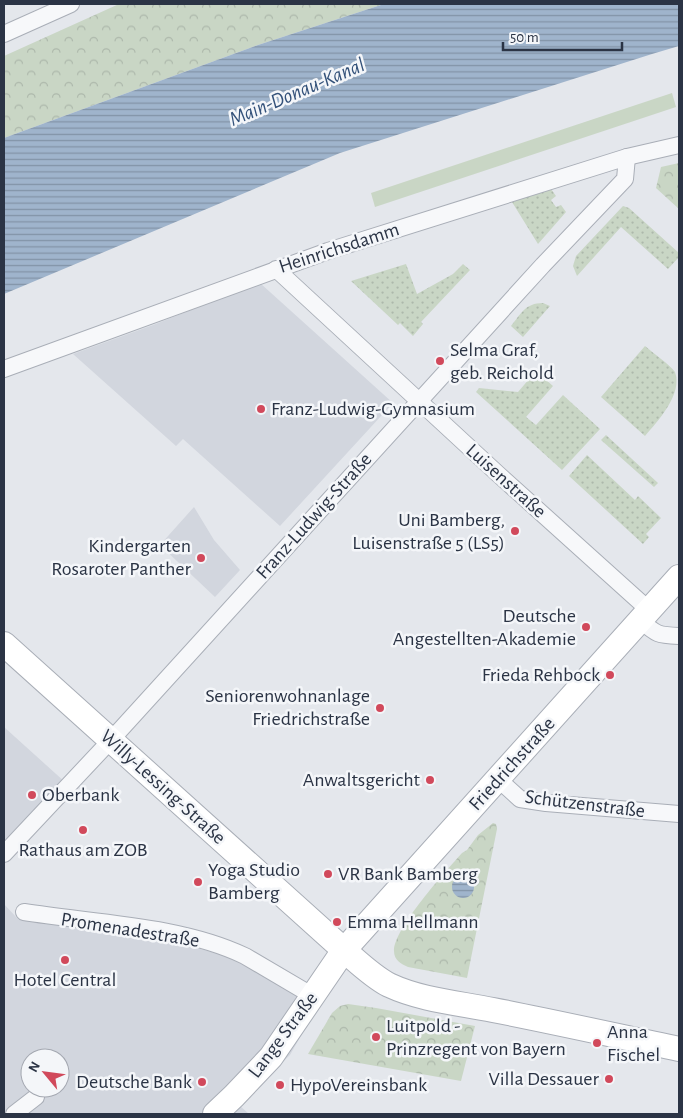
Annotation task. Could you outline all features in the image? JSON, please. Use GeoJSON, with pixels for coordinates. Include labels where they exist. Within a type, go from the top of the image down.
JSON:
{"type":"FeatureCollection","features":[{"type":"Feature","properties":{"kind":"street"},"geometry":{"type":"LineString","coordinates":[[4,34],[71,4]]}},
{"type":"Feature","properties":{"kind":"street","name":"Heinrichsdamm"},"geometry":{"type":"LineString","coordinates":[[4,369],[336,248],[627,156],[679,145]]}},
{"type":"Feature","properties":{"kind":"street","name":"Franz-Ludwig-Straße"},"geometry":{"type":"LineString","coordinates":[[4,854],[111,740],[543,265],[625,179],[627,156]]}},
{"type":"Feature","properties":{"kind":"street","name":"Luisenstraße"},"geometry":{"type":"LineString","coordinates":[[276,269],[419,401],[645,615],[655,633],[679,636]]}},
{"type":"Feature","properties":{"kind":"street","name":"Friedrichstraße"},"geometry":{"type":"LineString","coordinates":[[344,950],[679,577]]}},
{"type":"Feature","properties":{"kind":"street","name":"Willy-Lessing-Straße"},"geometry":{"type":"LineString","coordinates":[[4,644],[371,974],[387,984],[432,999],[679,1049]]}},
{"type":"Feature","properties":{"kind":"street","name":"Schützenstraße"},"geometry":{"type":"LineString","coordinates":[[498,779],[520,799],[546,803],[679,814]]}},
{"type":"Feature","properties":{"kind":"street","name":"Promenadestraße"},"geometry":{"type":"LineString","coordinates":[[24,912],[142,928],[193,938],[234,951],[313,996]]}},
{"type":"Feature","properties":{"kind":"street","name":"Lange Straße"},"geometry":{"type":"LineString","coordinates":[[215,1114],[271,1056],[344,950]]}},
{"type":"Feature","properties":{"kind":"street"},"geometry":{"type":"LineString","coordinates":[[14,1114],[35,1098]]}},
{"type":"Feature","properties":{"kind":"shaded area","name":"Franz-Ludwig-Gymnasium"},"geometry":{"type":"Polygon","coordinates":[[[260,283],[393,403],[280,526],[183,439],[176,446],[73,354],[260,283]]]}},
{"type":"Feature","properties":{"kind":"shaded area","name":"Kindergarten Rosaroter Panther"},"geometry":{"type":"Polygon","coordinates":[[[194,507],[214,540],[240,570],[215,597],[160,545],[194,507]]]}},
{"type":"Feature","properties":{"kind":"shaded area"},"geometry":{"type":"Polygon","coordinates":[[[4,727],[66,783],[4,846],[4,727]]]}},
{"type":"Feature","properties":{"kind":"shaded area"},"geometry":{"type":"Polygon","coordinates":[[[4,904],[17,918],[152,936],[234,958],[318,1006],[290,1055],[239,1105],[249,1114],[4,1114],[4,904]]]}},
{"type":"Feature","properties":{"kind":"green space"},"geometry":{"type":"Polygon","coordinates":[[[119,4],[384,4],[258,45],[4,138],[4,56],[119,4]]]}},
{"type":"Feature","properties":{"kind":"green space"},"geometry":{"type":"Polygon","coordinates":[[[672,93],[676,107],[375,207],[371,193],[672,93]]]}},
{"type":"Feature","properties":{"kind":"green space"},"geometry":{"type":"Polygon","coordinates":[[[679,163],[679,209],[656,188],[661,167],[679,163]]]}},
{"type":"Feature","properties":{"kind":"green space"},"geometry":{"type":"Polygon","coordinates":[[[551,189],[556,196],[551,200],[556,207],[561,205],[566,212],[538,244],[512,202],[551,189]]]}},
{"type":"Feature","properties":{"kind":"green space"},"geometry":{"type":"Polygon","coordinates":[[[623,206],[629,208],[679,253],[679,257],[668,269],[621,227],[577,276],[573,266],[576,256],[623,206]]]}},
{"type":"Feature","properties":{"kind":"green space"},"geometry":{"type":"Polygon","coordinates":[[[406,264],[417,294],[453,274],[463,264],[470,270],[421,322],[423,324],[413,336],[400,323],[398,325],[351,281],[406,264]]]}},
{"type":"Feature","properties":{"kind":"green space"},"geometry":{"type":"Polygon","coordinates":[[[537,303],[550,306],[523,337],[511,326],[528,307],[537,303]]]}},
{"type":"Feature","properties":{"kind":"green space"},"geometry":{"type":"Polygon","coordinates":[[[645,346],[675,372],[677,380],[676,389],[668,407],[645,436],[601,397],[645,346]]]}},
{"type":"Feature","properties":{"kind":"green space"},"geometry":{"type":"Polygon","coordinates":[[[536,371],[553,386],[526,417],[536,425],[563,395],[600,429],[562,470],[476,392],[479,388],[518,392],[536,371]]]}},
{"type":"Feature","properties":{"kind":"green space"},"geometry":{"type":"Polygon","coordinates":[[[606,435],[658,483],[654,487],[601,440],[606,435]]]}},
{"type":"Feature","properties":{"kind":"green space"},"geometry":{"type":"Polygon","coordinates":[[[587,455],[635,500],[638,496],[661,518],[646,534],[649,537],[643,544],[569,476],[587,455]]]}},
{"type":"Feature","properties":{"kind":"green space"},"geometry":{"type":"Polygon","coordinates":[[[493,823],[496,824],[497,829],[467,978],[408,967],[400,963],[395,957],[396,941],[411,915],[433,886],[462,853],[467,850],[478,835],[493,823]]]}},
{"type":"Feature","properties":{"kind":"green space"},"geometry":{"type":"Polygon","coordinates":[[[348,1004],[475,1026],[461,1081],[308,1054],[332,1013],[340,1006],[348,1004]]]}},
{"type":"Feature","properties":{"kind":"water","name":"Main-Donau-Kanal"},"geometry":{"type":"Polygon","coordinates":[[[384,4],[679,4],[679,46],[340,153],[4,294],[4,138],[258,45],[384,4]]]}},
{"type":"Feature","properties":{"kind":"water"},"geometry":{"type":"Polygon","coordinates":[[[463,876],[471,879],[474,887],[471,895],[463,898],[455,895],[452,887],[455,879],[463,876]]]}},
{"type":"Feature","properties":{"kind":"place","name":"Selma Graf, geb. Reichold"},"geometry":{"type":"Point","coordinates":[440,361]}},
{"type":"Feature","properties":{"kind":"place","name":"Franz-Ludwig-Gymnasium"},"geometry":{"type":"Point","coordinates":[261,409]}},
{"type":"Feature","properties":{"kind":"place","name":"Uni Bamberg, Luisenstraße 5 (LS5)"},"geometry":{"type":"Point","coordinates":[515,531]}},
{"type":"Feature","properties":{"kind":"place","name":"Kindergarten Rosaroter Panther"},"geometry":{"type":"Point","coordinates":[201,558]}},
{"type":"Feature","properties":{"kind":"place","name":"Deutsche Angestellten-Akademie"},"geometry":{"type":"Point","coordinates":[586,627]}},
{"type":"Feature","properties":{"kind":"place","name":"Frieda Rehbock"},"geometry":{"type":"Point","coordinates":[610,675]}},
{"type":"Feature","properties":{"kind":"place","name":"Seniorenwohnanlage Friedrichstraße"},"geometry":{"type":"Point","coordinates":[380,708]}},
{"type":"Feature","properties":{"kind":"place","name":"Anwaltsgericht"},"geometry":{"type":"Point","coordinates":[430,780]}},
{"type":"Feature","properties":{"kind":"place","name":"Oberbank"},"geometry":{"type":"Point","coordinates":[32,795]}},
{"type":"Feature","properties":{"kind":"place","name":"Rathaus am ZOB"},"geometry":{"type":"Point","coordinates":[83,830]}},
{"type":"Feature","properties":{"kind":"place","name":"VR Bank Bamberg"},"geometry":{"type":"Point","coordinates":[328,874]}},
{"type":"Feature","properties":{"kind":"place","name":"Yoga Studio Bamberg"},"geometry":{"type":"Point","coordinates":[198,882]}},
{"type":"Feature","properties":{"kind":"place","name":"Emma Hellmann"},"geometry":{"type":"Point","coordinates":[337,922]}},
{"type":"Feature","properties":{"kind":"place","name":"Hotel Central"},"geometry":{"type":"Point","coordinates":[65,960]}},
{"type":"Feature","properties":{"kind":"place","name":"Luitpold - Prinzregent von Bayern"},"geometry":{"type":"Point","coordinates":[376,1037]}},
{"type":"Feature","properties":{"kind":"place","name":"Anna Fischel"},"geometry":{"type":"Point","coordinates":[597,1043]}},
{"type":"Feature","properties":{"kind":"place","name":"Villa Dessauer"},"geometry":{"type":"Point","coordinates":[609,1079]}},
{"type":"Feature","properties":{"kind":"place","name":"Deutsche Bank"},"geometry":{"type":"Point","coordinates":[202,1082]}},
{"type":"Feature","properties":{"kind":"place","name":"HypoVereinsbank"},"geometry":{"type":"Point","coordinates":[280,1085]}}]}
